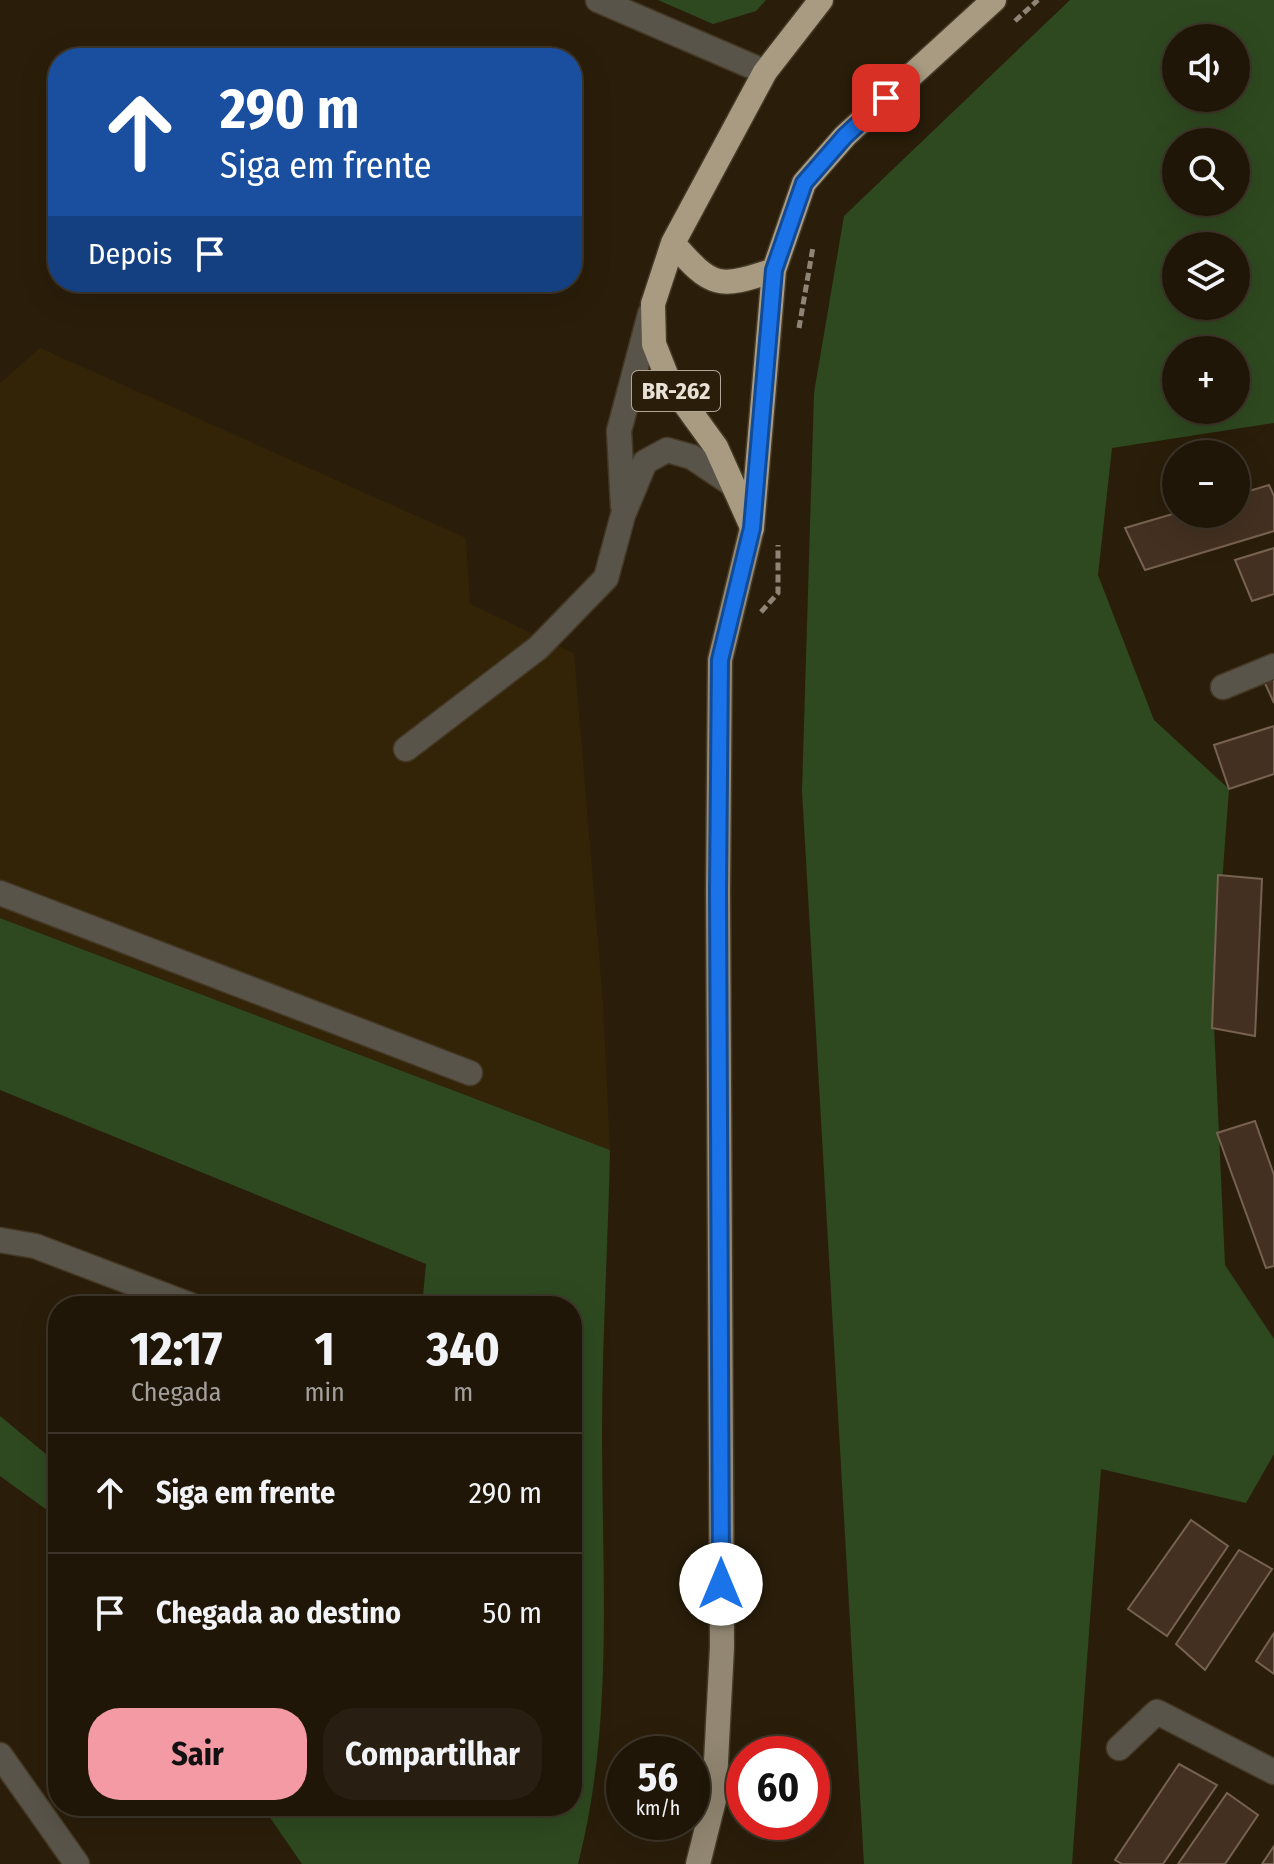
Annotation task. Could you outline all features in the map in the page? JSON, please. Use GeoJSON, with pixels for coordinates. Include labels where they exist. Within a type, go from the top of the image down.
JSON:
{"type":"FeatureCollection","features":[{"type":"Feature","properties":{"kind":"highway","name":"BR-262"},"geometry":{"type":"LineString","coordinates":[[752,528],[716,447],[669,382],[654,344],[653,304],[673,243],[765,72],[821,0]]}},
{"type":"Feature","properties":{"kind":"highway"},"geometry":{"type":"LineString","coordinates":[[752,528],[774,270],[804,183],[845,136],[994,0]]}},
{"type":"Feature","properties":{"kind":"highway"},"geometry":{"type":"LineString","coordinates":[[673,243],[701,275],[732,284],[774,270]]}},
{"type":"Feature","properties":{"kind":"main road"},"geometry":{"type":"LineString","coordinates":[[698,1864],[714,1800],[722,1647],[718,907],[720,660],[752,528]]}},
{"type":"Feature","properties":{"kind":"street"},"geometry":{"type":"LineString","coordinates":[[598,0],[765,72]]}},
{"type":"Feature","properties":{"kind":"street"},"geometry":{"type":"LineString","coordinates":[[623,515],[619,431],[653,304]]}},
{"type":"Feature","properties":{"kind":"street"},"geometry":{"type":"LineString","coordinates":[[406,749],[538,648],[606,578],[623,515],[645,462],[667,450],[692,457],[732,484]]}},
{"type":"Feature","properties":{"kind":"street"},"geometry":{"type":"LineString","coordinates":[[1223,687],[1274,666]]}},
{"type":"Feature","properties":{"kind":"street"},"geometry":{"type":"LineString","coordinates":[[0,893],[470,1073]]}},
{"type":"Feature","properties":{"kind":"street"},"geometry":{"type":"LineString","coordinates":[[0,1240],[35,1246],[167,1296]]}},
{"type":"Feature","properties":{"kind":"street"},"geometry":{"type":"LineString","coordinates":[[1119,1748],[1157,1712],[1274,1772]]}},
{"type":"Feature","properties":{"kind":"street"},"geometry":{"type":"LineString","coordinates":[[0,1755],[77,1864]]}},
{"type":"Feature","properties":{"kind":"path"},"geometry":{"type":"LineString","coordinates":[[1003,31],[1038,0]]}},
{"type":"Feature","properties":{"kind":"path"},"geometry":{"type":"LineString","coordinates":[[797,339],[816,235]]}},
{"type":"Feature","properties":{"kind":"path"},"geometry":{"type":"LineString","coordinates":[[758,615],[778,593],[778,534]]}},
{"type":"Feature","properties":{"kind":"shaded area"},"geometry":{"type":"Polygon","coordinates":[[[40,348],[466,538],[470,604],[574,653],[603,1002],[610,1150],[0,918],[0,383],[40,348]]]}},
{"type":"Feature","properties":{"kind":"green space"},"geometry":{"type":"Polygon","coordinates":[[[658,0],[766,0],[756,11],[713,24],[658,0]]]}},
{"type":"Feature","properties":{"kind":"green space"},"geometry":{"type":"Polygon","coordinates":[[[1070,0],[1274,0],[1274,423],[1112,448],[1098,575],[1154,720],[1229,789],[1213,1004],[1225,1265],[1274,1339],[1274,1454],[1246,1503],[1101,1469],[1072,1864],[864,1864],[802,791],[814,393],[844,216],[1070,0]]]}},
{"type":"Feature","properties":{"kind":"green space"},"geometry":{"type":"Polygon","coordinates":[[[0,918],[610,1150],[602,1399],[604,1651],[597,1758],[578,1864],[302,1864],[269,1816],[582,1816],[582,1296],[423,1296],[426,1264],[0,1090],[0,918]]]}},
{"type":"Feature","properties":{"kind":"green space"},"geometry":{"type":"Polygon","coordinates":[[[0,1416],[48,1456],[48,1511],[0,1476],[0,1416]]]}},
{"type":"Feature","properties":{"kind":"building"},"geometry":{"type":"Polygon","coordinates":[[[1269,485],[1274,496],[1274,531],[1145,570],[1125,528],[1162,517],[1162,528],[1250,528],[1250,491],[1269,485]]]}},
{"type":"Feature","properties":{"kind":"building"},"geometry":{"type":"Polygon","coordinates":[[[1274,548],[1274,594],[1252,601],[1235,560],[1274,548]]]}},
{"type":"Feature","properties":{"kind":"building"},"geometry":{"type":"Polygon","coordinates":[[[1274,675],[1274,703],[1263,679],[1274,675]]]}},
{"type":"Feature","properties":{"kind":"building"},"geometry":{"type":"Polygon","coordinates":[[[1274,726],[1274,774],[1229,789],[1214,745],[1274,726]]]}},
{"type":"Feature","properties":{"kind":"building"},"geometry":{"type":"Polygon","coordinates":[[[1218,875],[1262,879],[1255,1036],[1212,1028],[1218,875]]]}},
{"type":"Feature","properties":{"kind":"building"},"geometry":{"type":"Polygon","coordinates":[[[1255,1121],[1274,1175],[1274,1266],[1266,1268],[1217,1133],[1255,1121]]]}},
{"type":"Feature","properties":{"kind":"building"},"geometry":{"type":"Polygon","coordinates":[[[1191,1520],[1228,1546],[1167,1636],[1128,1609],[1191,1520]]]}},
{"type":"Feature","properties":{"kind":"building"},"geometry":{"type":"Polygon","coordinates":[[[1239,1550],[1272,1569],[1205,1670],[1176,1644],[1239,1550]]]}},
{"type":"Feature","properties":{"kind":"building"},"geometry":{"type":"Polygon","coordinates":[[[1274,1633],[1274,1674],[1256,1661],[1274,1633]]]}},
{"type":"Feature","properties":{"kind":"building"},"geometry":{"type":"Polygon","coordinates":[[[1179,1764],[1217,1785],[1163,1864],[1122,1864],[1115,1860],[1179,1764]]]}},
{"type":"Feature","properties":{"kind":"building"},"geometry":{"type":"Polygon","coordinates":[[[1227,1793],[1258,1815],[1225,1864],[1178,1864],[1227,1793]]]}},
{"type":"Feature","properties":{"kind":"building"},"geometry":{"type":"Polygon","coordinates":[[[1274,1846],[1274,1864],[1262,1864],[1274,1846]]]}},
{"type":"Feature","properties":{"kind":"route"},"geometry":{"type":"LineString","coordinates":[[721,1584],[720,660],[752,528],[774,270],[804,183],[845,136],[886,98]]}}]}
